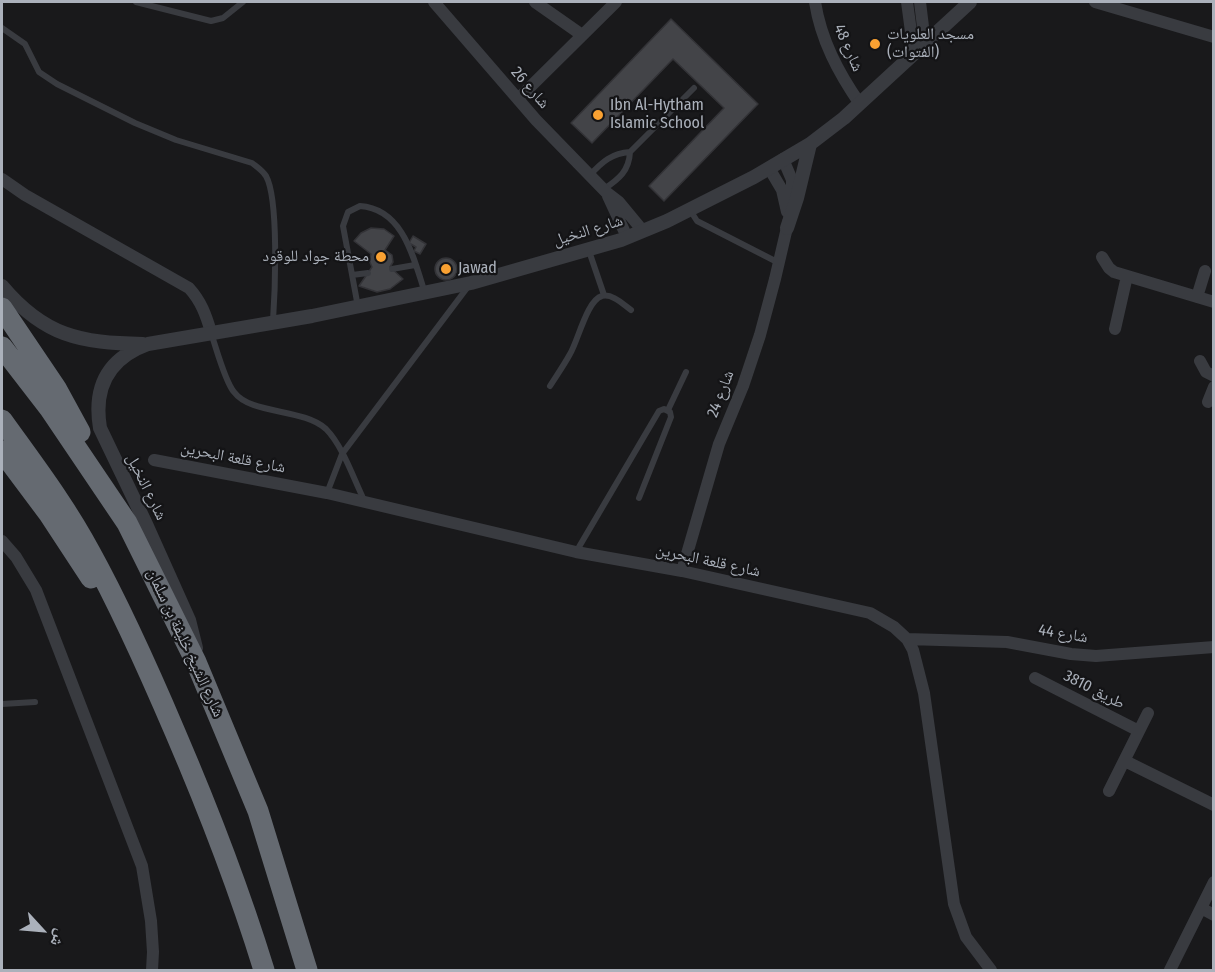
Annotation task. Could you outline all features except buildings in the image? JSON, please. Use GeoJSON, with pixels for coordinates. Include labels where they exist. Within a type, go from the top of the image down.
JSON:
{"type":"FeatureCollection","features":[{"type":"Feature","properties":{"kind":"highway"},"geometry":{"type":"LineString","coordinates":[[2,308],[56,388],[127,523]]}},
{"type":"Feature","properties":{"kind":"highway","name":"شارع الشيخ خليفة بن سلمان"},"geometry":{"type":"LineString","coordinates":[[2,347],[50,409],[127,523],[196,662],[258,811],[307,970]]}},
{"type":"Feature","properties":{"kind":"highway"},"geometry":{"type":"LineString","coordinates":[[2,420],[90,550],[144,659],[214,824],[248,917],[264,970]]}},
{"type":"Feature","properties":{"kind":"highway"},"geometry":{"type":"LineString","coordinates":[[2,451],[49,514],[144,659]]}},
{"type":"Feature","properties":{"kind":"street","name":"شارع 26"},"geometry":{"type":"LineString","coordinates":[[434,2],[518,99],[605,191],[619,202],[643,231]]}},
{"type":"Feature","properties":{"kind":"street"},"geometry":{"type":"LineString","coordinates":[[535,2],[582,35]]}},
{"type":"Feature","properties":{"kind":"street"},"geometry":{"type":"LineString","coordinates":[[518,99],[616,2]]}},
{"type":"Feature","properties":{"kind":"street","name":"شارع 48"},"geometry":{"type":"LineString","coordinates":[[815,2],[829,53],[860,104]]}},
{"type":"Feature","properties":{"kind":"street"},"geometry":{"type":"LineString","coordinates":[[907,2],[914,54]]}},
{"type":"Feature","properties":{"kind":"street"},"geometry":{"type":"LineString","coordinates":[[920,2],[926,43]]}},
{"type":"Feature","properties":{"kind":"street"},"geometry":{"type":"LineString","coordinates":[[1095,2],[1214,37]]}},
{"type":"Feature","properties":{"kind":"street","name":"شارع النخيل"},"geometry":{"type":"LineString","coordinates":[[196,662],[193,633],[189,620],[146,524],[104,441],[97,412],[98,397],[110,369],[121,358],[134,349],[148,344],[358,307],[471,284],[643,231],[690,210],[810,144],[860,104],[965,4]]}},
{"type":"Feature","properties":{"kind":"street"},"geometry":{"type":"LineString","coordinates":[[787,228],[810,144]]}},
{"type":"Feature","properties":{"kind":"street","name":"شارع 24"},"geometry":{"type":"LineString","coordinates":[[682,571],[719,444],[743,386],[760,335],[779,263],[793,189],[792,180],[783,159]]}},
{"type":"Feature","properties":{"kind":"street","name":"شارع 24"},"geometry":{"type":"LineString","coordinates":[[769,168],[779,184],[785,202],[787,228]]}},
{"type":"Feature","properties":{"kind":"street"},"geometry":{"type":"LineString","coordinates":[[2,179],[25,195],[189,288],[198,297],[210,332]]}},
{"type":"Feature","properties":{"kind":"street","name":"شارع 26"},"geometry":{"type":"LineString","coordinates":[[605,191],[627,237]]}},
{"type":"Feature","properties":{"kind":"street"},"geometry":{"type":"LineString","coordinates":[[1102,257],[1109,268],[1127,276],[1214,302]]}},
{"type":"Feature","properties":{"kind":"street"},"geometry":{"type":"LineString","coordinates":[[1197,297],[1205,271]]}},
{"type":"Feature","properties":{"kind":"street"},"geometry":{"type":"LineString","coordinates":[[1115,329],[1127,276]]}},
{"type":"Feature","properties":{"kind":"street","name":"شارع النخيل"},"geometry":{"type":"LineString","coordinates":[[2,286],[32,316],[61,333],[77,339],[102,343],[148,344]]}},
{"type":"Feature","properties":{"kind":"street"},"geometry":{"type":"LineString","coordinates":[[1200,361],[1206,372],[1214,376]]}},
{"type":"Feature","properties":{"kind":"street"},"geometry":{"type":"LineString","coordinates":[[1208,402],[1214,387]]}},
{"type":"Feature","properties":{"kind":"street","name":"شارع قلعة البحرين"},"geometry":{"type":"LineString","coordinates":[[154,460],[327,493],[576,552],[682,571],[870,613],[894,627],[908,639]]}},
{"type":"Feature","properties":{"kind":"street"},"geometry":{"type":"LineString","coordinates":[[2,542],[16,557],[36,590],[142,866],[151,921],[152,970]]}},
{"type":"Feature","properties":{"kind":"street"},"geometry":{"type":"LineString","coordinates":[[908,639],[924,693],[954,904],[966,938],[992,970]]}},
{"type":"Feature","properties":{"kind":"street","name":"شارع 44"},"geometry":{"type":"LineString","coordinates":[[908,639],[1007,642],[1071,654],[1096,656],[1214,647]]}},
{"type":"Feature","properties":{"kind":"street","name":"طريق 3810"},"geometry":{"type":"LineString","coordinates":[[1035,678],[1139,731]]}},
{"type":"Feature","properties":{"kind":"street"},"geometry":{"type":"LineString","coordinates":[[1109,791],[1148,713]]}},
{"type":"Feature","properties":{"kind":"street"},"geometry":{"type":"LineString","coordinates":[[1125,761],[1213,803]]}},
{"type":"Feature","properties":{"kind":"street"},"geometry":{"type":"LineString","coordinates":[[1170,970],[1214,882]]}},
{"type":"Feature","properties":{"kind":"street"},"geometry":{"type":"LineString","coordinates":[[1201,908],[1214,915]]}},
{"type":"Feature","properties":{"kind":"lane"},"geometry":{"type":"LineString","coordinates":[[136,2],[211,21],[224,18],[243,2]]}},
{"type":"Feature","properties":{"kind":"lane"},"geometry":{"type":"LineString","coordinates":[[2,28],[25,44],[39,72],[57,84],[135,123],[185,143],[252,163],[260,169],[266,177],[272,197],[275,261],[273,322]]}},
{"type":"Feature","properties":{"kind":"lane"},"geometry":{"type":"LineString","coordinates":[[605,191],[625,172],[630,152],[694,88]]}},
{"type":"Feature","properties":{"kind":"lane"},"geometry":{"type":"LineString","coordinates":[[590,175],[609,157],[630,152]]}},
{"type":"Feature","properties":{"kind":"lane"},"geometry":{"type":"LineString","coordinates":[[358,307],[343,221],[348,212],[360,206],[380,213],[398,227],[405,236],[425,294]]}},
{"type":"Feature","properties":{"kind":"lane"},"geometry":{"type":"LineString","coordinates":[[690,210],[697,221],[779,263]]}},
{"type":"Feature","properties":{"kind":"lane"},"geometry":{"type":"LineString","coordinates":[[588,249],[604,296]]}},
{"type":"Feature","properties":{"kind":"lane"},"geometry":{"type":"LineString","coordinates":[[392,269],[415,265]]}},
{"type":"Feature","properties":{"kind":"lane"},"geometry":{"type":"LineString","coordinates":[[352,276],[368,273]]}},
{"type":"Feature","properties":{"kind":"lane"},"geometry":{"type":"LineString","coordinates":[[327,493],[342,454],[471,284]]}},
{"type":"Feature","properties":{"kind":"lane"},"geometry":{"type":"LineString","coordinates":[[550,386],[570,355],[590,308],[598,298],[604,296],[614,298],[631,310]]}},
{"type":"Feature","properties":{"kind":"lane"},"geometry":{"type":"LineString","coordinates":[[210,332],[232,391],[242,400],[318,423],[335,440],[365,502]]}},
{"type":"Feature","properties":{"kind":"lane"},"geometry":{"type":"LineString","coordinates":[[639,498],[671,417],[668,410],[687,372]]}},
{"type":"Feature","properties":{"kind":"lane"},"geometry":{"type":"LineString","coordinates":[[576,552],[660,411],[668,410]]}},
{"type":"Feature","properties":{"kind":"lane"},"geometry":{"type":"LineString","coordinates":[[2,704],[35,702]]}},
{"type":"Feature","properties":{"kind":"lane"},"geometry":{"type":"LineString","coordinates":[[153,952],[158,970]]}},
{"type":"Feature","properties":{"kind":"place","name":"مسجد العلويات (الفتوات)"},"geometry":{"type":"Point","coordinates":[875,44]}},
{"type":"Feature","properties":{"kind":"place","name":"Ibn Al-Hytham Islamic School"},"geometry":{"type":"Point","coordinates":[598,115]}},
{"type":"Feature","properties":{"kind":"place","name":"محطة جواد للوقود"},"geometry":{"type":"Point","coordinates":[381,257]}},
{"type":"Feature","properties":{"kind":"place","name":"Jawad"},"geometry":{"type":"Point","coordinates":[446,269]}}]}
